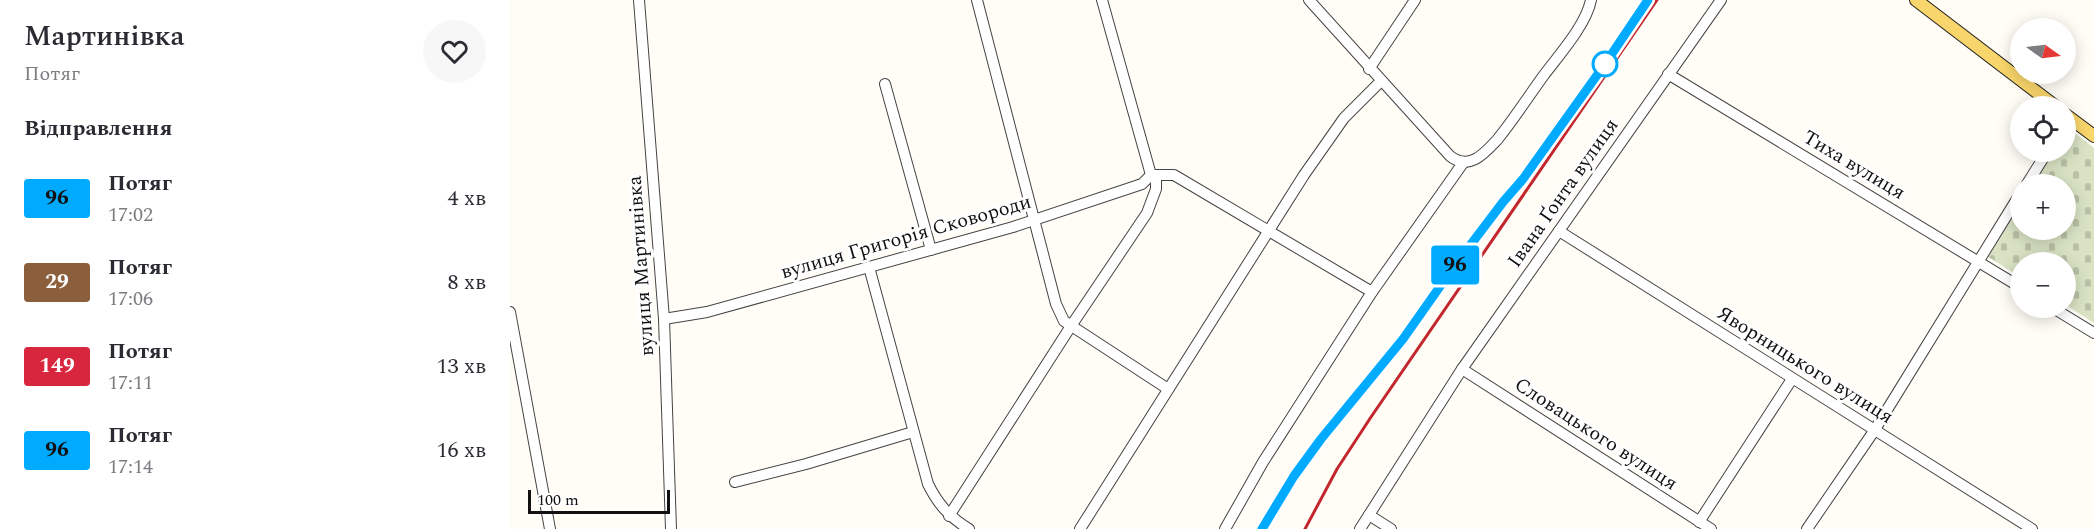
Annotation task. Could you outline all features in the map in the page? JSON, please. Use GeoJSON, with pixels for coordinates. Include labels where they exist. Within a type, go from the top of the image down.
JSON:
{"type":"FeatureCollection","features":[{"type":"Feature","properties":{"kind":"main road"},"geometry":{"type":"LineString","coordinates":[[1916,0],[2042,96]]}},
{"type":"Feature","properties":{"kind":"main road"},"geometry":{"type":"LineString","coordinates":[[2076,124],[2094,136]]}},
{"type":"Feature","properties":{"kind":"street","name":"вулиця Мартинівка"},"geometry":{"type":"LineString","coordinates":[[639,0],[664,319],[671,529]]}},
{"type":"Feature","properties":{"kind":"street"},"geometry":{"type":"LineString","coordinates":[[976,0],[1056,304],[1064,321],[1168,389]]}},
{"type":"Feature","properties":{"kind":"street"},"geometry":{"type":"LineString","coordinates":[[952,522],[1071,326],[1147,213],[1156,189],[1154,175],[1102,0]]}},
{"type":"Feature","properties":{"kind":"street"},"geometry":{"type":"LineString","coordinates":[[1309,0],[1450,156],[1463,164]]}},
{"type":"Feature","properties":{"kind":"street"},"geometry":{"type":"LineString","coordinates":[[1369,69],[1415,0]]}},
{"type":"Feature","properties":{"kind":"street"},"geometry":{"type":"LineString","coordinates":[[1225,529],[1263,462],[1371,292],[1463,164],[1479,158],[1497,140],[1566,46],[1590,6],[1591,0]]}},
{"type":"Feature","properties":{"kind":"street","name":"Івана Ґонта вулиця"},"geometry":{"type":"LineString","coordinates":[[1360,529],[1462,369],[1721,0]]}},
{"type":"Feature","properties":{"kind":"street","name":"Тиха вулиця"},"geometry":{"type":"LineString","coordinates":[[1668,74],[2010,281]]}},
{"type":"Feature","properties":{"kind":"street"},"geometry":{"type":"LineString","coordinates":[[1080,529],[1268,230],[1344,118],[1381,81]]}},
{"type":"Feature","properties":{"kind":"street"},"geometry":{"type":"LineString","coordinates":[[885,84],[931,249]]}},
{"type":"Feature","properties":{"kind":"street","name":"вулиця Григорія Сковороди"},"geometry":{"type":"LineString","coordinates":[[664,319],[707,312],[1035,220],[1142,184],[1154,175]]}},
{"type":"Feature","properties":{"kind":"street"},"geometry":{"type":"LineString","coordinates":[[1154,175],[1174,175],[1371,292]]}},
{"type":"Feature","properties":{"kind":"street"},"geometry":{"type":"LineString","coordinates":[[1807,529],[1874,431],[2010,210]]}},
{"type":"Feature","properties":{"kind":"street","name":"Яворницького вулиця"},"geometry":{"type":"LineString","coordinates":[[1559,231],[2032,529]]}},
{"type":"Feature","properties":{"kind":"street"},"geometry":{"type":"LineString","coordinates":[[869,267],[928,484],[952,522],[969,529]]}},
{"type":"Feature","properties":{"kind":"street"},"geometry":{"type":"LineString","coordinates":[[510,312],[550,529]]}},
{"type":"Feature","properties":{"kind":"street"},"geometry":{"type":"LineString","coordinates":[[2069,318],[2094,333]]}},
{"type":"Feature","properties":{"kind":"street","name":"Словацького вулиця"},"geometry":{"type":"LineString","coordinates":[[1462,369],[1711,529]]}},
{"type":"Feature","properties":{"kind":"street"},"geometry":{"type":"LineString","coordinates":[[1699,522],[1792,379]]}},
{"type":"Feature","properties":{"kind":"street"},"geometry":{"type":"LineString","coordinates":[[735,482],[914,432]]}},
{"type":"Feature","properties":{"kind":"street"},"geometry":{"type":"LineString","coordinates":[[1369,515],[1391,529]]}},
{"type":"Feature","properties":{"kind":"green space"},"geometry":{"type":"Polygon","coordinates":[[[2076,134],[2094,148],[2094,323],[2076,311],[2076,252],[2010,252],[2010,271],[1987,256],[2010,218],[2010,240],[2076,240],[2076,174],[2037,174],[2045,162],[2076,162],[2076,134]]]}},
{"type":"Feature","properties":{"kind":"railway"},"geometry":{"type":"LineString","coordinates":[[1305,529],[1337,469],[1371,417],[1657,0]]}},
{"type":"Feature","properties":{"kind":"railway"},"geometry":{"type":"LineString","coordinates":[[1262,529],[1294,476],[1321,439],[1412,327],[1453,268],[1523,179]]}},
{"type":"Feature","properties":{"kind":"train","name":"96"},"geometry":{"type":"LineString","coordinates":[[1262,529],[1294,476],[1348,405],[1403,339],[1453,268],[1523,179],[1648,0]]}}]}
